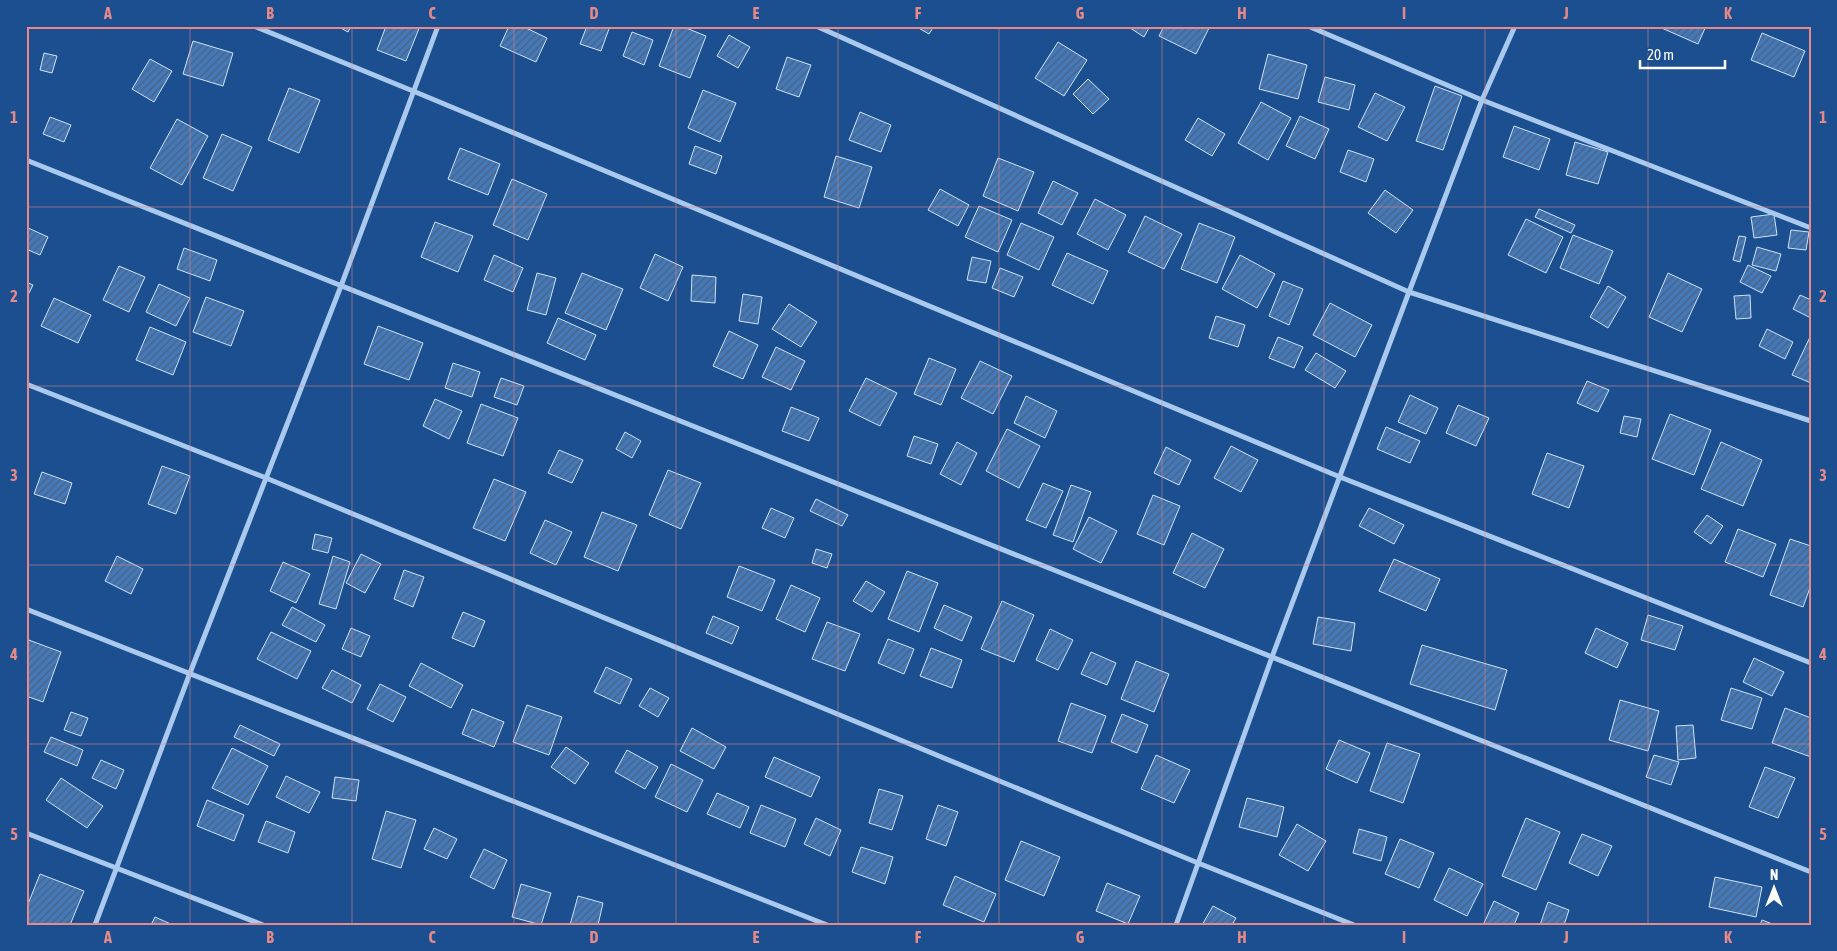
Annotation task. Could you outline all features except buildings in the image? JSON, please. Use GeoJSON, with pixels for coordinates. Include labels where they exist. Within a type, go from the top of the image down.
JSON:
{"type":"FeatureCollection","features":[{"type":"Feature","properties":{"kind":"street"},"geometry":{"type":"LineString","coordinates":[[254,26],[1340,477],[1811,663]]}},
{"type":"Feature","properties":{"kind":"street"},"geometry":{"type":"LineString","coordinates":[[95,925],[190,673],[341,286],[438,26]]}},
{"type":"Feature","properties":{"kind":"street"},"geometry":{"type":"LineString","coordinates":[[816,26],[1410,292],[1811,421]]}},
{"type":"Feature","properties":{"kind":"street"},"geometry":{"type":"LineString","coordinates":[[1308,26],[1482,100],[1811,228]]}},
{"type":"Feature","properties":{"kind":"street"},"geometry":{"type":"LineString","coordinates":[[1176,925],[1272,657],[1482,100],[1516,26]]}},
{"type":"Feature","properties":{"kind":"street"},"geometry":{"type":"LineString","coordinates":[[26,160],[1811,872]]}},
{"type":"Feature","properties":{"kind":"street"},"geometry":{"type":"LineString","coordinates":[[26,384],[266,478],[1198,863],[1354,925]]}},
{"type":"Feature","properties":{"kind":"street"},"geometry":{"type":"LineString","coordinates":[[26,609],[827,925]]}},
{"type":"Feature","properties":{"kind":"street"},"geometry":{"type":"LineString","coordinates":[[26,833],[263,925]]}}]}
